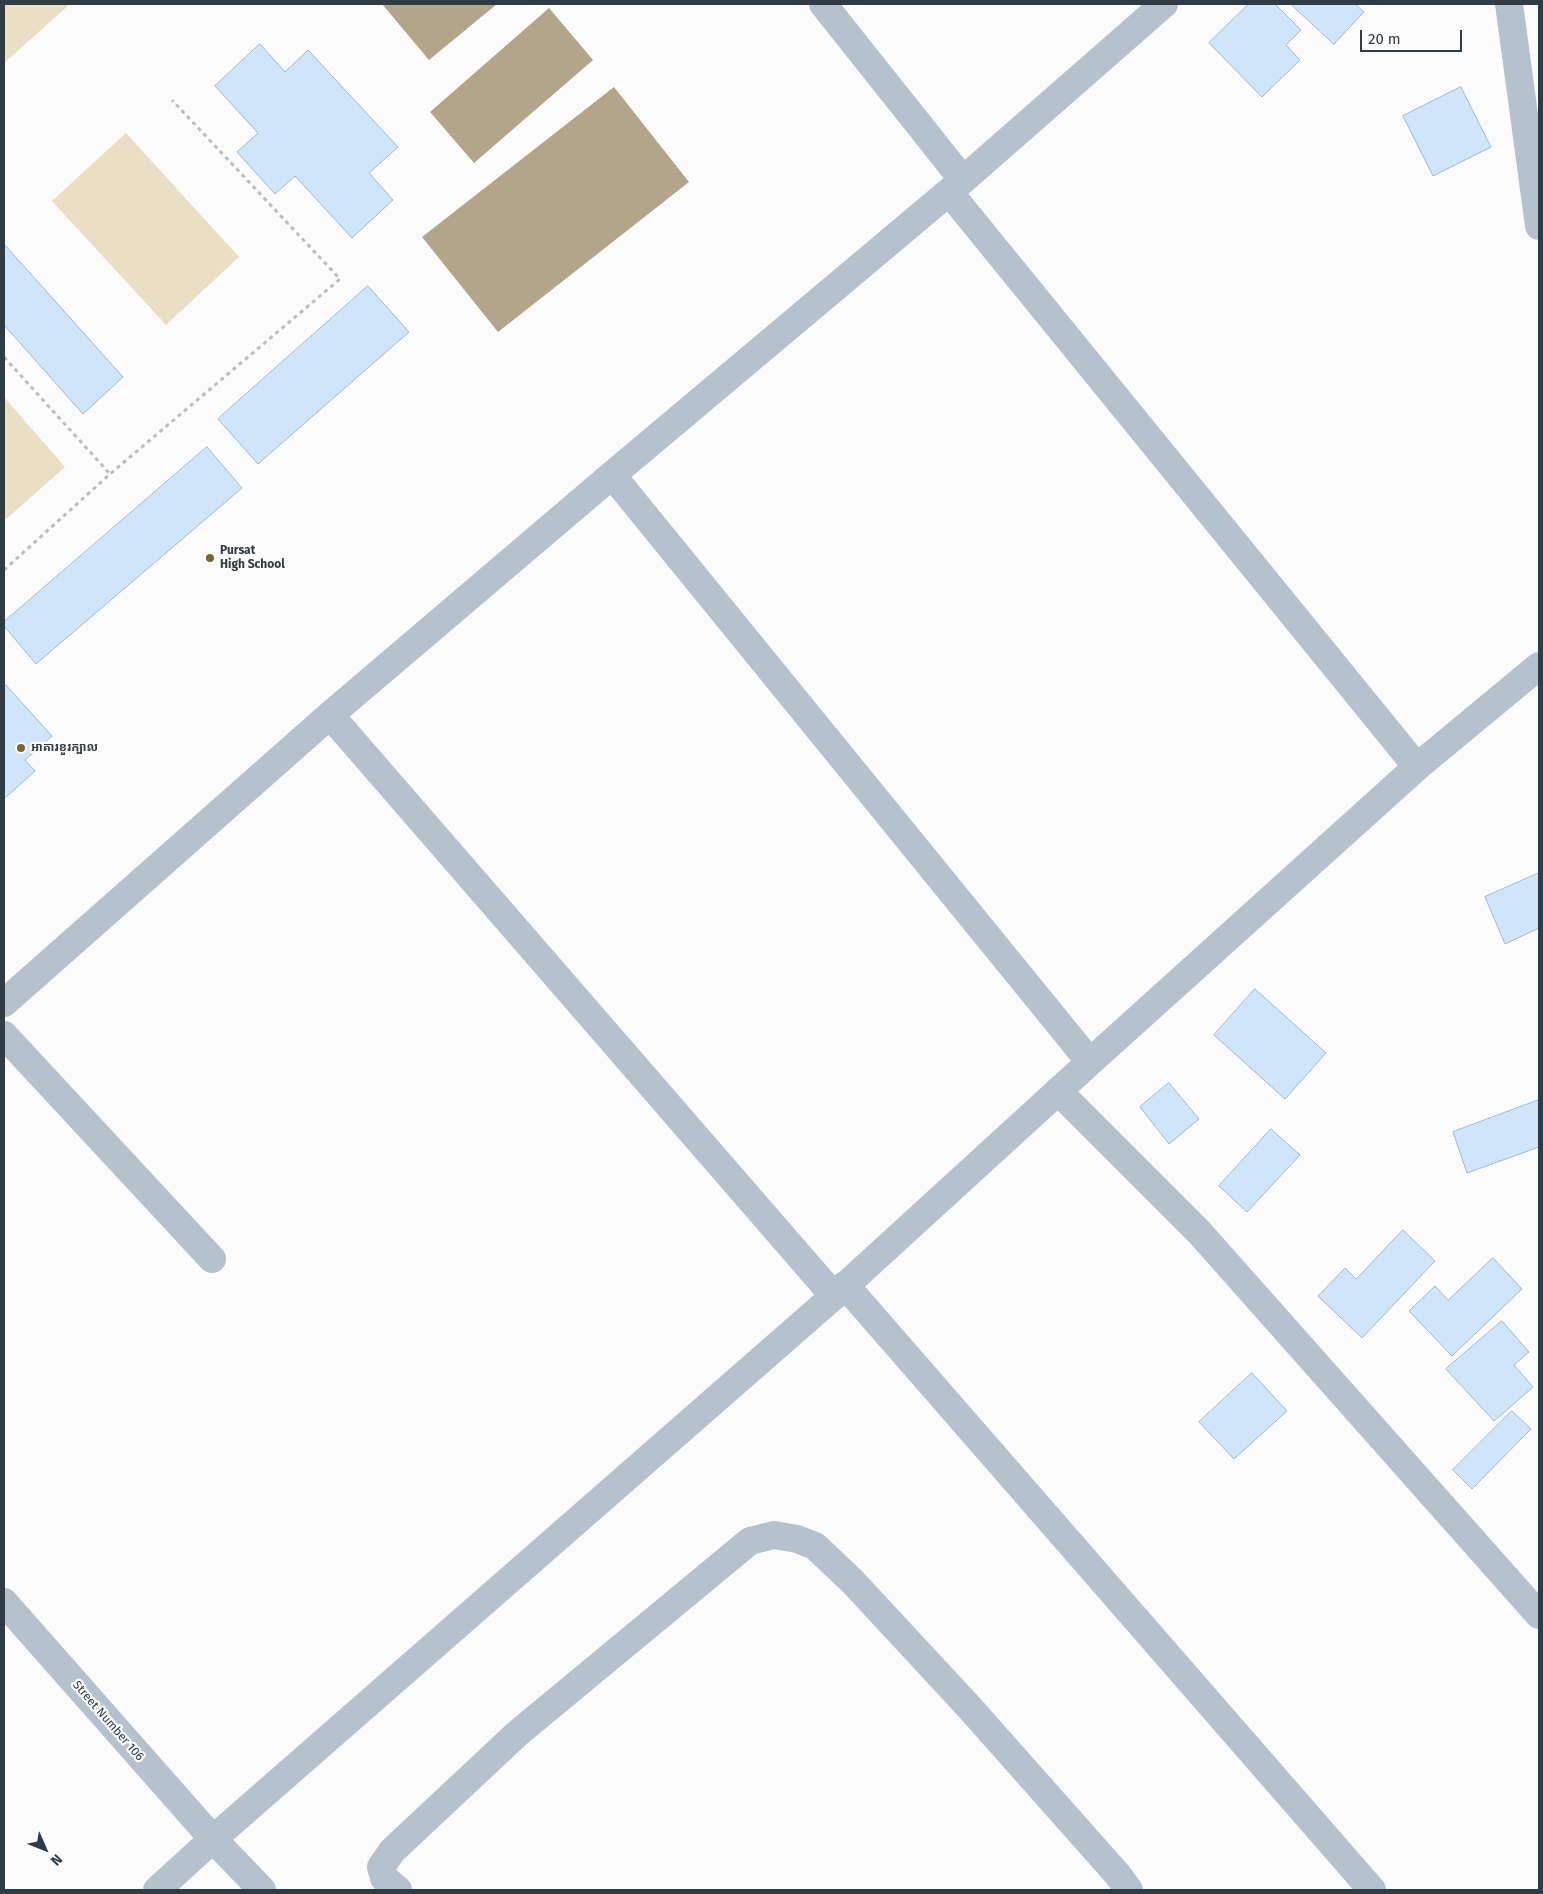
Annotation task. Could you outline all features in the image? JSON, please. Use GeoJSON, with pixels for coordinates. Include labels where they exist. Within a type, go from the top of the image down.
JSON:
{"type":"FeatureCollection","features":[{"type":"Feature","properties":{"kind":"street"},"geometry":{"type":"LineString","coordinates":[[823,4],[956,186],[1417,767]]}},
{"type":"Feature","properties":{"kind":"street"},"geometry":{"type":"LineString","coordinates":[[4,1003],[330,715],[956,186],[1164,4]]}},
{"type":"Feature","properties":{"kind":"street"},"geometry":{"type":"LineString","coordinates":[[1509,4],[1539,226]]}},
{"type":"Feature","properties":{"kind":"street"},"geometry":{"type":"LineString","coordinates":[[612,475],[1090,1062]]}},
{"type":"Feature","properties":{"kind":"street"},"geometry":{"type":"LineString","coordinates":[[157,1890],[212,1839],[840,1291],[1417,767],[1539,666]]}},
{"type":"Feature","properties":{"kind":"street"},"geometry":{"type":"LineString","coordinates":[[330,715],[1372,1890]]}},
{"type":"Feature","properties":{"kind":"street"},"geometry":{"type":"LineString","coordinates":[[4,1035],[212,1259]]}},
{"type":"Feature","properties":{"kind":"street"},"geometry":{"type":"LineString","coordinates":[[1058,1091],[1199,1232],[1539,1616]]}},
{"type":"Feature","properties":{"kind":"street"},"geometry":{"type":"LineString","coordinates":[[398,1890],[384,1878],[381,1867],[392,1851],[518,1733],[750,1541],[774,1535],[797,1539],[815,1546],[853,1582],[976,1714],[1118,1875],[1129,1890]]}},
{"type":"Feature","properties":{"kind":"street","name":"Street Number 106"},"geometry":{"type":"LineString","coordinates":[[4,1602],[212,1839],[262,1890]]}},
{"type":"Feature","properties":{"kind":"path"},"geometry":{"type":"LineString","coordinates":[[4,570],[110,474],[340,279],[172,100]]}},
{"type":"Feature","properties":{"kind":"path"},"geometry":{"type":"LineString","coordinates":[[4,357],[110,474]]}},
{"type":"Feature","properties":{"kind":"shaded area"},"geometry":{"type":"Polygon","coordinates":[[[4,4],[70,4],[4,63],[4,4]]]}},
{"type":"Feature","properties":{"kind":"shaded area"},"geometry":{"type":"Polygon","coordinates":[[[382,4],[497,4],[429,60],[382,4]]]}},
{"type":"Feature","properties":{"kind":"shaded area"},"geometry":{"type":"Polygon","coordinates":[[[549,8],[593,60],[474,163],[430,112],[549,8]]]}},
{"type":"Feature","properties":{"kind":"shaded area"},"geometry":{"type":"Polygon","coordinates":[[[614,87],[689,182],[498,332],[422,237],[614,87]]]}},
{"type":"Feature","properties":{"kind":"shaded area"},"geometry":{"type":"Polygon","coordinates":[[[126,133],[239,257],[166,325],[52,201],[126,133]]]}},
{"type":"Feature","properties":{"kind":"shaded area"},"geometry":{"type":"Polygon","coordinates":[[[4,397],[65,467],[4,521],[4,397]]]}},
{"type":"Feature","properties":{"kind":"building"},"geometry":{"type":"Polygon","coordinates":[[[1249,4],[1275,4],[1301,30],[1286,45],[1300,60],[1262,97],[1209,43],[1249,4]]]}},
{"type":"Feature","properties":{"kind":"building"},"geometry":{"type":"Polygon","coordinates":[[[1291,4],[1355,4],[1364,12],[1334,44],[1291,4]]]}},
{"type":"Feature","properties":{"kind":"building"},"geometry":{"type":"Polygon","coordinates":[[[260,44],[285,72],[308,50],[398,147],[369,173],[393,200],[352,238],[295,176],[275,194],[237,152],[258,133],[215,86],[260,44]]]}},
{"type":"Feature","properties":{"kind":"building"},"geometry":{"type":"Polygon","coordinates":[[[1461,87],[1491,147],[1433,176],[1403,116],[1461,87]]]}},
{"type":"Feature","properties":{"kind":"building"},"geometry":{"type":"Polygon","coordinates":[[[4,244],[123,377],[83,414],[4,325],[4,244]]]}},
{"type":"Feature","properties":{"kind":"building"},"geometry":{"type":"Polygon","coordinates":[[[368,286],[409,332],[258,464],[218,419],[368,286]]]}},
{"type":"Feature","properties":{"kind":"building"},"geometry":{"type":"Polygon","coordinates":[[[207,447],[242,488],[36,664],[4,626],[4,622],[207,447]]]}},
{"type":"Feature","properties":{"kind":"building","name":"អាគារខួរក្បាល"},"geometry":{"type":"Polygon","coordinates":[[[4,683],[52,736],[25,760],[35,771],[4,799],[4,683]]]}},
{"type":"Feature","properties":{"kind":"building"},"geometry":{"type":"Polygon","coordinates":[[[1539,873],[1539,928],[1505,944],[1485,897],[1539,873]]]}},
{"type":"Feature","properties":{"kind":"building"},"geometry":{"type":"Polygon","coordinates":[[[1255,989],[1326,1053],[1285,1099],[1214,1035],[1255,989]]]}},
{"type":"Feature","properties":{"kind":"building"},"geometry":{"type":"Polygon","coordinates":[[[1169,1083],[1199,1119],[1169,1144],[1140,1107],[1169,1083]]]}},
{"type":"Feature","properties":{"kind":"building"},"geometry":{"type":"Polygon","coordinates":[[[1539,1100],[1539,1147],[1467,1173],[1453,1132],[1539,1100]]]}},
{"type":"Feature","properties":{"kind":"building"},"geometry":{"type":"Polygon","coordinates":[[[1271,1129],[1300,1155],[1247,1212],[1219,1186],[1271,1129]]]}},
{"type":"Feature","properties":{"kind":"building"},"geometry":{"type":"Polygon","coordinates":[[[1403,1230],[1435,1261],[1362,1338],[1318,1296],[1345,1268],[1356,1279],[1403,1230]]]}},
{"type":"Feature","properties":{"kind":"building"},"geometry":{"type":"Polygon","coordinates":[[[1493,1258],[1522,1289],[1452,1356],[1409,1311],[1435,1286],[1448,1300],[1493,1258]]]}},
{"type":"Feature","properties":{"kind":"building"},"geometry":{"type":"Polygon","coordinates":[[[1502,1321],[1529,1352],[1514,1365],[1533,1387],[1494,1421],[1446,1369],[1502,1321]]]}},
{"type":"Feature","properties":{"kind":"building"},"geometry":{"type":"Polygon","coordinates":[[[1252,1373],[1287,1411],[1234,1459],[1199,1422],[1252,1373]]]}},
{"type":"Feature","properties":{"kind":"building"},"geometry":{"type":"Polygon","coordinates":[[[1512,1411],[1531,1429],[1472,1489],[1453,1470],[1512,1411]]]}},
{"type":"Feature","properties":{"kind":"place","name":"Pursat High School"},"geometry":{"type":"Point","coordinates":[210,558]}},
{"type":"Feature","properties":{"kind":"place","name":"អាគារខួរក្បាល"},"geometry":{"type":"Point","coordinates":[21,748]}}]}
